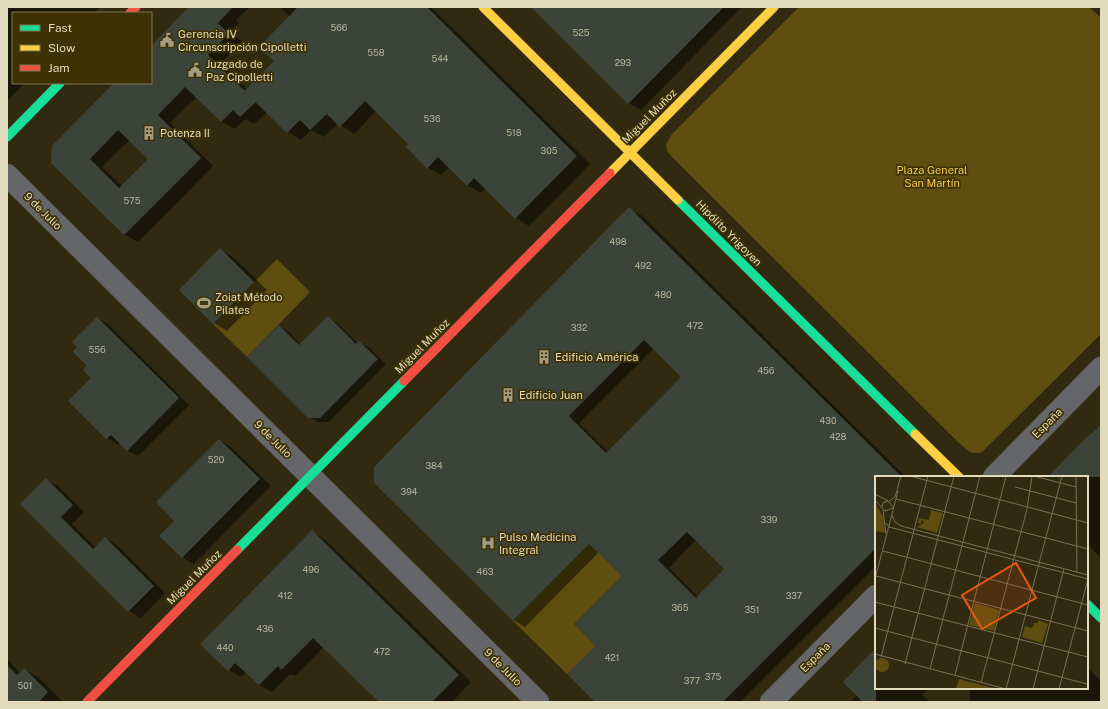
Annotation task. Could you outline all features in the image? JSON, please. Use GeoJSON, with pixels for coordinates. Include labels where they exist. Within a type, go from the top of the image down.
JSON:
{"type":"FeatureCollection","features":[{"type":"Feature","properties":{"kind":"street","name":"Hipólito Yrigoyen"},"geometry":{"type":"LineString","coordinates":[[484,7],[957,476]]}},
{"type":"Feature","properties":{"kind":"street","name":"Miguel Muñoz"},"geometry":{"type":"LineString","coordinates":[[87,702],[774,7]]}},
{"type":"Feature","properties":{"kind":"street"},"geometry":{"type":"LineString","coordinates":[[7,137],[59,84]]}},
{"type":"Feature","properties":{"kind":"street","name":"9 de Julio"},"geometry":{"type":"LineString","coordinates":[[7,175],[538,702]]}},
{"type":"Feature","properties":{"kind":"street","name":"España"},"geometry":{"type":"LineString","coordinates":[[995,476],[1101,368]]}},
{"type":"Feature","properties":{"kind":"street","name":"España"},"geometry":{"type":"LineString","coordinates":[[771,702],[875,597]]}},
{"type":"Feature","properties":{"kind":"street"},"geometry":{"type":"LineString","coordinates":[[1088,605],[1101,618]]}},
{"type":"Feature","properties":{"kind":"green space","name":"Plaza General San Martín"},"geometry":{"type":"Polygon","coordinates":[[[799,7],[1089,7],[1101,18],[1101,334],[982,452],[972,452],[967,450],[959,443],[667,151],[666,144],[672,134],[799,7]]]}},
{"type":"Feature","properties":{"kind":"green space"},"geometry":{"type":"Polygon","coordinates":[[[277,259],[310,292],[247,357],[213,324],[277,259]]]}},
{"type":"Feature","properties":{"kind":"green space"},"geometry":{"type":"Polygon","coordinates":[[[589,543],[622,576],[574,624],[596,646],[567,674],[513,621],[589,543]]]}},
{"type":"Feature","properties":{"kind":"building"},"geometry":{"type":"Polygon","coordinates":[[[189,7],[233,7],[218,23],[229,34],[208,55],[256,102],[240,117],[233,110],[221,122],[185,87],[158,115],[201,158],[124,235],[51,163],[52,146],[113,84],[152,84],[152,45],[189,7]],[[118,130],[90,159],[119,188],[148,159],[118,130]]]}},
{"type":"Feature","properties":{"kind":"building"},"geometry":{"type":"Polygon","coordinates":[[[298,7],[427,7],[577,156],[515,219],[474,178],[467,186],[438,157],[427,169],[406,147],[408,144],[365,101],[340,127],[327,114],[310,130],[300,120],[287,133],[244,91],[274,61],[259,47],[298,7]]]}},
{"type":"Feature","properties":{"kind":"building"},"geometry":{"type":"Polygon","coordinates":[[[531,7],[724,7],[628,104],[531,7]]]}},
{"type":"Feature","properties":{"kind":"building"},"geometry":{"type":"Polygon","coordinates":[[[629,207],[901,476],[875,476],[875,549],[723,702],[595,702],[567,674],[596,646],[574,624],[622,576],[589,544],[513,621],[374,483],[374,467],[629,207]],[[644,340],[569,416],[606,453],[681,377],[644,340]],[[687,532],[658,560],[696,598],[724,569],[687,532]]]}},
{"type":"Feature","properties":{"kind":"building"},"geometry":{"type":"Polygon","coordinates":[[[220,248],[254,282],[213,324],[179,290],[220,248]]]}},
{"type":"Feature","properties":{"kind":"building"},"geometry":{"type":"Polygon","coordinates":[[[328,316],[356,344],[359,341],[378,359],[320,418],[308,418],[247,357],[279,325],[299,345],[328,316]]]}},
{"type":"Feature","properties":{"kind":"building"},"geometry":{"type":"Polygon","coordinates":[[[97,317],[179,398],[127,451],[111,435],[106,439],[68,401],[91,378],[83,370],[87,366],[73,352],[77,347],[72,342],[97,317]]]}},
{"type":"Feature","properties":{"kind":"building"},"geometry":{"type":"Polygon","coordinates":[[[1101,425],[1101,477],[1049,476],[1085,439],[1101,425]]]}},
{"type":"Feature","properties":{"kind":"building"},"geometry":{"type":"Polygon","coordinates":[[[219,439],[260,479],[182,558],[159,536],[174,521],[156,502],[219,439]]]}},
{"type":"Feature","properties":{"kind":"building"},"geometry":{"type":"Polygon","coordinates":[[[46,478],[73,505],[61,517],[93,549],[105,537],[154,586],[128,612],[20,504],[46,478]]]}},
{"type":"Feature","properties":{"kind":"building"},"geometry":{"type":"Polygon","coordinates":[[[312,530],[459,675],[432,702],[379,702],[313,638],[281,670],[278,666],[259,685],[235,663],[228,671],[200,644],[312,530]]]}},
{"type":"Feature","properties":{"kind":"building"},"geometry":{"type":"Polygon","coordinates":[[[875,649],[876,702],[863,702],[843,682],[875,649]]]}},
{"type":"Feature","properties":{"kind":"building"},"geometry":{"type":"Polygon","coordinates":[[[7,665],[17,675],[24,668],[48,692],[39,702],[7,702],[7,665]]]}},
{"type":"Feature","properties":{"kind":"traffic: fast"},"geometry":{"type":"LineString","coordinates":[[7,137],[59,84]]}},
{"type":"Feature","properties":{"kind":"traffic: fast"},"geometry":{"type":"LineString","coordinates":[[678,200],[915,434]]}},
{"type":"Feature","properties":{"kind":"traffic: fast"},"geometry":{"type":"LineString","coordinates":[[237,550],[404,381]]}},
{"type":"Feature","properties":{"kind":"traffic: fast"},"geometry":{"type":"LineString","coordinates":[[1088,605],[1101,618]]}},
{"type":"Feature","properties":{"kind":"traffic: slow"},"geometry":{"type":"LineString","coordinates":[[483,7],[678,200]]}},
{"type":"Feature","properties":{"kind":"traffic: slow"},"geometry":{"type":"LineString","coordinates":[[610,173],[774,7]]}},
{"type":"Feature","properties":{"kind":"traffic: slow"},"geometry":{"type":"LineString","coordinates":[[915,434],[958,476]]}},
{"type":"Feature","properties":{"kind":"traffic: jam"},"geometry":{"type":"LineString","coordinates":[[131,12],[136,7]]}},
{"type":"Feature","properties":{"kind":"traffic: jam"},"geometry":{"type":"LineString","coordinates":[[404,381],[610,173]]}},
{"type":"Feature","properties":{"kind":"traffic: jam"},"geometry":{"type":"LineString","coordinates":[[87,702],[237,550]]}},
{"type":"Feature","properties":{"kind":"place","name":"Gerencia IV Circunscripción Cipolletti"},"geometry":{"type":"Point","coordinates":[167,40]}},
{"type":"Feature","properties":{"kind":"place","name":"Juzgado de Paz Cipolletti"},"geometry":{"type":"Point","coordinates":[195,70]}},
{"type":"Feature","properties":{"kind":"place","name":"Potenza II"},"geometry":{"type":"Point","coordinates":[149,133]}},
{"type":"Feature","properties":{"kind":"place","name":"Zoiat Método Pilates"},"geometry":{"type":"Point","coordinates":[204,303]}},
{"type":"Feature","properties":{"kind":"place","name":"Edificio América"},"geometry":{"type":"Point","coordinates":[544,357]}},
{"type":"Feature","properties":{"kind":"place","name":"Edificio Juan"},"geometry":{"type":"Point","coordinates":[508,395]}},
{"type":"Feature","properties":{"kind":"place","name":"Pulso Medicina Integral"},"geometry":{"type":"Point","coordinates":[488,543]}}]}
